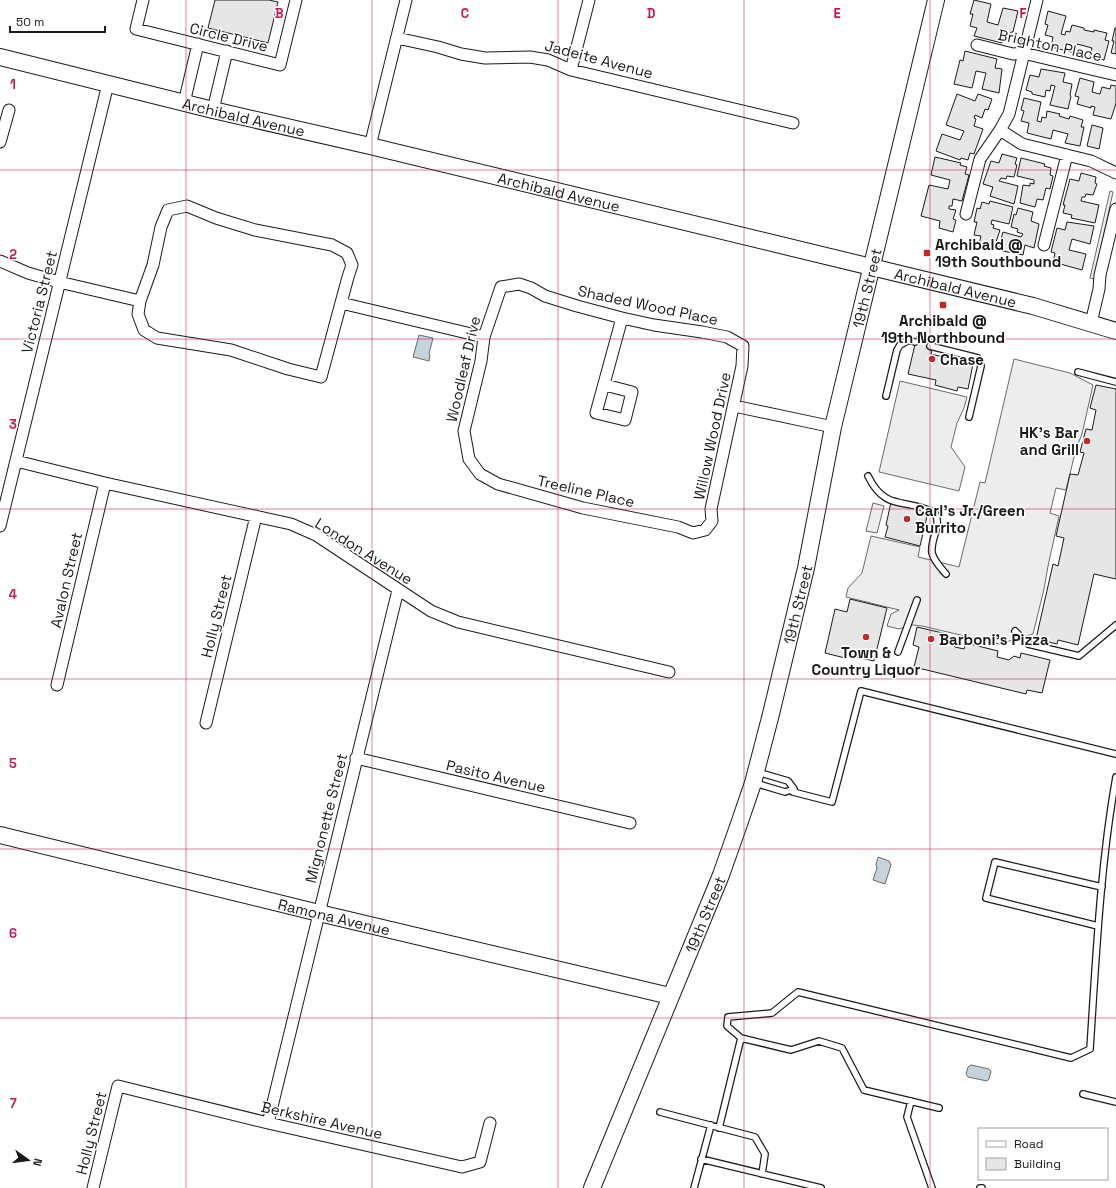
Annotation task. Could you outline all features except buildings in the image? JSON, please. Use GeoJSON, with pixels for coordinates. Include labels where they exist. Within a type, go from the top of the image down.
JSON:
{"type":"FeatureCollection","features":[{"type":"Feature","properties":{"kind":"main road","name":"19th Street"},"geometry":{"type":"LineString","coordinates":[[592,1188],[721,875],[754,777],[771,714],[806,568],[833,427],[936,0]]}},
{"type":"Feature","properties":{"kind":"main road","name":"Archibald Avenue"},"geometry":{"type":"LineString","coordinates":[[0,57],[213,110],[872,266],[1033,306],[1116,331]]}},
{"type":"Feature","properties":{"kind":"main road","name":"Ramona Avenue"},"geometry":{"type":"LineString","coordinates":[[0,835],[319,913],[670,996]]}},
{"type":"Feature","properties":{"kind":"street","name":"Circle Drive"},"geometry":{"type":"LineString","coordinates":[[143,0],[136,29],[280,64],[296,0]]}},
{"type":"Feature","properties":{"kind":"street"},"geometry":{"type":"LineString","coordinates":[[370,146],[406,0]]}},
{"type":"Feature","properties":{"kind":"street"},"geometry":{"type":"LineString","coordinates":[[572,70],[589,0]]}},
{"type":"Feature","properties":{"kind":"street"},"geometry":{"type":"LineString","coordinates":[[966,214],[980,159],[1009,114],[1037,0]]}},
{"type":"Feature","properties":{"kind":"street","name":"Jadeite Avenue"},"geometry":{"type":"LineString","coordinates":[[397,38],[438,47],[461,54],[485,58],[530,57],[548,60],[572,70],[793,123]]}},
{"type":"Feature","properties":{"kind":"street"},"geometry":{"type":"LineString","coordinates":[[184,103],[198,44]]}},
{"type":"Feature","properties":{"kind":"street","name":"Brighton Place"},"geometry":{"type":"LineString","coordinates":[[977,45],[1013,54],[1023,53],[1116,75]]}},
{"type":"Feature","properties":{"kind":"street"},"geometry":{"type":"LineString","coordinates":[[213,110],[227,52]]}},
{"type":"Feature","properties":{"kind":"street","name":"Victoria Street"},"geometry":{"type":"LineString","coordinates":[[0,526],[3,498],[16,461],[108,84]]}},
{"type":"Feature","properties":{"kind":"street"},"geometry":{"type":"LineString","coordinates":[[0,142],[9,110]]}},
{"type":"Feature","properties":{"kind":"street"},"geometry":{"type":"LineString","coordinates":[[1000,130],[1022,144],[1091,161],[1116,173]]}},
{"type":"Feature","properties":{"kind":"street"},"geometry":{"type":"LineString","coordinates":[[1044,245],[1067,155]]}},
{"type":"Feature","properties":{"kind":"street"},"geometry":{"type":"LineString","coordinates":[[187,206],[216,218],[255,230],[332,245],[347,253],[352,265],[341,303],[321,377],[288,369],[231,350],[156,338],[144,330],[138,314],[140,301],[153,265],[161,228],[168,210],[187,206]]}},
{"type":"Feature","properties":{"kind":"street"},"geometry":{"type":"LineString","coordinates":[[1091,323],[1100,289],[1100,275],[1116,209]]}},
{"type":"Feature","properties":{"kind":"street"},"geometry":{"type":"LineString","coordinates":[[0,261],[28,273],[59,282],[140,301]]}},
{"type":"Feature","properties":{"kind":"street","name":"Shaded Wood Place"},"geometry":{"type":"LineString","coordinates":[[501,287],[519,284],[532,288],[545,296],[622,318],[727,337],[743,346]]}},
{"type":"Feature","properties":{"kind":"street","name":"Woodleaf Drive"},"geometry":{"type":"LineString","coordinates":[[469,459],[464,431],[481,361],[484,337],[501,287]]}},
{"type":"Feature","properties":{"kind":"street"},"geometry":{"type":"LineString","coordinates":[[341,303],[484,337]]}},
{"type":"Feature","properties":{"kind":"street"},"geometry":{"type":"LineString","coordinates":[[605,384],[622,318]]}},
{"type":"Feature","properties":{"kind":"street","name":"Willow Wood Drive"},"geometry":{"type":"LineString","coordinates":[[705,530],[712,521],[711,509],[742,366],[743,346]]}},
{"type":"Feature","properties":{"kind":"street"},"geometry":{"type":"LineString","coordinates":[[734,406],[833,427]]}},
{"type":"Feature","properties":{"kind":"street","name":"Treeline Place"},"geometry":{"type":"LineString","coordinates":[[469,459],[480,474],[498,484],[583,508],[678,527],[693,533],[705,530]]}},
{"type":"Feature","properties":{"kind":"street","name":"London Avenue"},"geometry":{"type":"LineString","coordinates":[[16,461],[105,483],[291,524],[316,535],[431,611],[458,622],[669,672]]}},
{"type":"Feature","properties":{"kind":"street","name":"Avalon Street"},"geometry":{"type":"LineString","coordinates":[[57,685],[105,483]]}},
{"type":"Feature","properties":{"kind":"street","name":"Holly Street"},"geometry":{"type":"LineString","coordinates":[[206,723],[256,516]]}},
{"type":"Feature","properties":{"kind":"street","name":"Mignonette Street"},"geometry":{"type":"LineString","coordinates":[[268,1123],[398,590]]}},
{"type":"Feature","properties":{"kind":"street","name":"Pasito Avenue"},"geometry":{"type":"LineString","coordinates":[[356,758],[630,823]]}},
{"type":"Feature","properties":{"kind":"street","name":"Holly Street"},"geometry":{"type":"LineString","coordinates":[[93,1188],[118,1086]]}},
{"type":"Feature","properties":{"kind":"street","name":"Berkshire Avenue"},"geometry":{"type":"LineString","coordinates":[[118,1086],[268,1123],[462,1167],[480,1162],[490,1123]]}},
{"type":"Feature","properties":{"kind":"lane"},"geometry":{"type":"LineString","coordinates":[[886,396],[897,350],[900,345],[909,340],[915,342]]}},
{"type":"Feature","properties":{"kind":"lane"},"geometry":{"type":"LineString","coordinates":[[930,346],[978,358],[981,366],[969,417]]}},
{"type":"Feature","properties":{"kind":"lane"},"geometry":{"type":"LineString","coordinates":[[1078,372],[1116,382]]}},
{"type":"Feature","properties":{"kind":"lane"},"geometry":{"type":"LineString","coordinates":[[868,476],[876,489],[886,499],[927,509],[935,513],[938,518],[938,523],[932,551],[937,563],[946,574]]}},
{"type":"Feature","properties":{"kind":"lane"},"geometry":{"type":"LineString","coordinates":[[898,652],[917,600]]}},
{"type":"Feature","properties":{"kind":"lane"},"geometry":{"type":"LineString","coordinates":[[1015,631],[1028,644],[1079,656],[1116,625]]}},
{"type":"Feature","properties":{"kind":"lane"},"geometry":{"type":"LineString","coordinates":[[794,792],[832,802],[861,691],[1116,754]]}},
{"type":"Feature","properties":{"kind":"lane"},"geometry":{"type":"LineString","coordinates":[[754,777],[788,781],[794,789],[785,792],[754,777]]}},
{"type":"Feature","properties":{"kind":"lane"},"geometry":{"type":"LineString","coordinates":[[939,1108],[864,1090],[842,1048],[819,1041],[791,1050],[741,1038],[727,1026],[728,1016],[772,1013],[798,992],[1071,1058],[1090,1050],[1098,926],[1116,777]]}},
{"type":"Feature","properties":{"kind":"lane"},"geometry":{"type":"LineString","coordinates":[[1098,926],[986,898],[995,862],[1102,887]]}},
{"type":"Feature","properties":{"kind":"lane"},"geometry":{"type":"LineString","coordinates":[[719,1128],[741,1038]]}},
{"type":"Feature","properties":{"kind":"lane"},"geometry":{"type":"LineString","coordinates":[[1083,1094],[1116,1102]]}},
{"type":"Feature","properties":{"kind":"lane"},"geometry":{"type":"LineString","coordinates":[[911,1101],[907,1117],[932,1188]]}},
{"type":"Feature","properties":{"kind":"lane"},"geometry":{"type":"LineString","coordinates":[[660,1112],[755,1137],[765,1154],[762,1174]]}},
{"type":"Feature","properties":{"kind":"lane"},"geometry":{"type":"LineString","coordinates":[[694,1188],[711,1125]]}},
{"type":"Feature","properties":{"kind":"lane"},"geometry":{"type":"LineString","coordinates":[[701,1159],[820,1188]]}},
{"type":"Feature","properties":{"kind":"shaded area"},"geometry":{"type":"Polygon","coordinates":[[[1110,191],[1113,192],[1094,279],[1090,278],[1110,191]]]}},
{"type":"Feature","properties":{"kind":"shaded area"},"geometry":{"type":"Polygon","coordinates":[[[419,335],[433,338],[429,361],[413,357],[419,335]]]}},
{"type":"Feature","properties":{"kind":"shaded area"},"geometry":{"type":"Polygon","coordinates":[[[1014,359],[1070,373],[1093,385],[1082,434],[1076,449],[1066,490],[1056,488],[1050,513],[1059,516],[1033,634],[999,644],[922,626],[913,625],[899,629],[887,626],[891,614],[899,610],[846,597],[848,588],[862,573],[871,536],[920,547],[918,557],[959,567],[980,482],[985,483],[1014,359]]]}},
{"type":"Feature","properties":{"kind":"shaded area"},"geometry":{"type":"Polygon","coordinates":[[[900,381],[967,397],[957,423],[951,447],[965,467],[959,491],[879,472],[900,381]]]}},
{"type":"Feature","properties":{"kind":"shaded area"},"geometry":{"type":"Polygon","coordinates":[[[873,503],[884,506],[877,533],[866,531],[873,503]]]}},
{"type":"Feature","properties":{"kind":"shaded area"},"geometry":{"type":"Polygon","coordinates":[[[878,857],[889,861],[891,865],[885,884],[873,880],[877,868],[876,865],[878,857]]]}},
{"type":"Feature","properties":{"kind":"shaded area"},"geometry":{"type":"Polygon","coordinates":[[[971,1065],[989,1069],[991,1071],[989,1079],[987,1081],[968,1077],[966,1074],[968,1067],[971,1065]]]}},
{"type":"Feature","properties":{"kind":"place","name":"Archibald @ 19th Southbound"},"geometry":{"type":"Point","coordinates":[927,253]}},
{"type":"Feature","properties":{"kind":"place","name":"Archibald @ 19th Northbound"},"geometry":{"type":"Point","coordinates":[943,305]}},
{"type":"Feature","properties":{"kind":"place","name":"Chase"},"geometry":{"type":"Point","coordinates":[932,359]}},
{"type":"Feature","properties":{"kind":"place","name":"HK's Bar and Grill"},"geometry":{"type":"Point","coordinates":[1087,441]}},
{"type":"Feature","properties":{"kind":"place","name":"Carl's Jr./Green Burrito"},"geometry":{"type":"Point","coordinates":[907,519]}},
{"type":"Feature","properties":{"kind":"place","name":"Town & Country Liquor"},"geometry":{"type":"Point","coordinates":[866,637]}},
{"type":"Feature","properties":{"kind":"place","name":"Barboni's Pizza"},"geometry":{"type":"Point","coordinates":[931,639]}}]}
